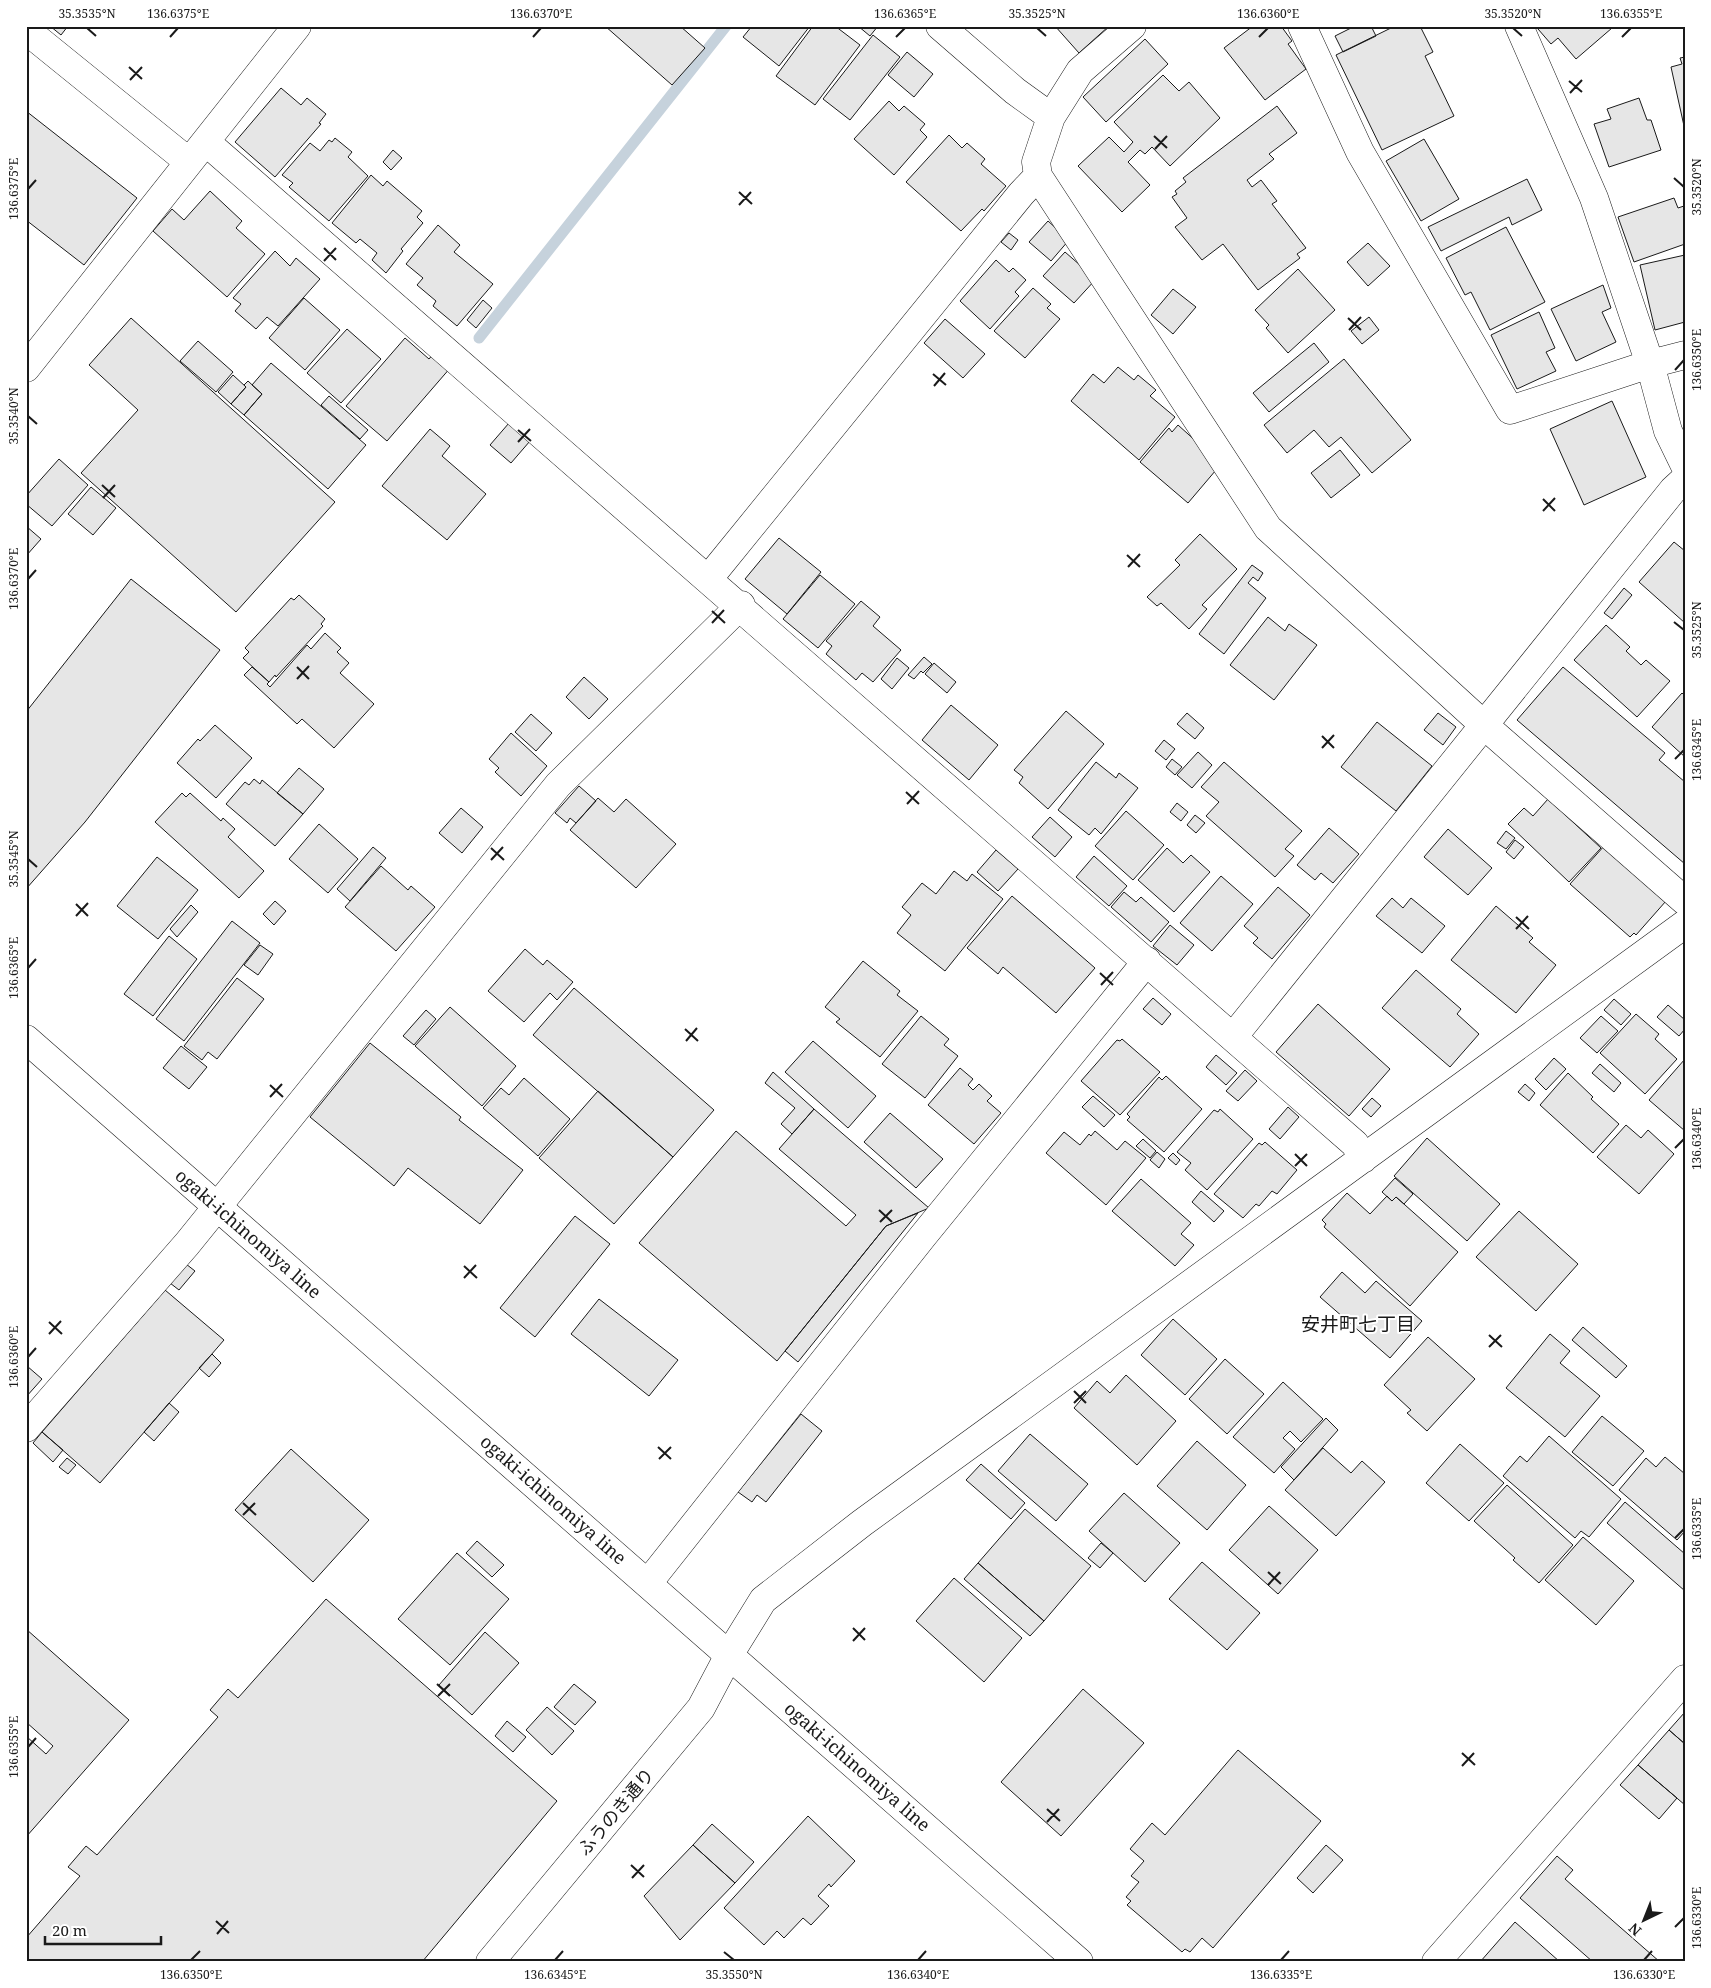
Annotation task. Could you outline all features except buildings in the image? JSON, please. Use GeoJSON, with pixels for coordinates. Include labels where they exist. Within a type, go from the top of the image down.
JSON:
{"type":"FeatureCollection","features":[{"type":"Feature","properties":{"kind":"street"},"geometry":{"type":"LineString","coordinates":[[26,368],[296,26]]}},
{"type":"Feature","properties":{"kind":"street"},"geometry":{"type":"LineString","coordinates":[[940,26],[1015,91],[1051,117]]}},
{"type":"Feature","properties":{"kind":"street"},"geometry":{"type":"LineString","coordinates":[[1132,26],[1080,71],[1051,117],[1036,162],[1038,176],[1268,528],[1485,726],[1685,901]]}},
{"type":"Feature","properties":{"kind":"street"},"geometry":{"type":"LineString","coordinates":[[1302,26],[1360,152],[1510,410],[1650,364],[1685,355]]}},
{"type":"Feature","properties":{"kind":"street"},"geometry":{"type":"LineString","coordinates":[[1519,26],[1594,198],[1650,364],[1668,431],[1685,466]]}},
{"type":"Feature","properties":{"kind":"street"},"geometry":{"type":"LineString","coordinates":[[26,30],[189,162]]}},
{"type":"Feature","properties":{"kind":"street"},"geometry":{"type":"LineString","coordinates":[[206,142],[1147,961],[1355,1144],[1363,1159]]}},
{"type":"Feature","properties":{"kind":"street"},"geometry":{"type":"LineString","coordinates":[[709,578],[1020,194],[1038,176]]}},
{"type":"Feature","properties":{"kind":"street"},"geometry":{"type":"LineString","coordinates":[[1233,1037],[1673,490],[1685,479]]}},
{"type":"Feature","properties":{"kind":"street"},"geometry":{"type":"LineString","coordinates":[[26,1428],[217,1206],[558,785],[740,605]]}},
{"type":"Feature","properties":{"kind":"street","name":"ふうのき通り"},"geometry":{"type":"LineString","coordinates":[[490,1962],[701,1708],[729,1655],[763,1600],[870,1517],[1685,924]]}},
{"type":"Feature","properties":{"kind":"street"},"geometry":{"type":"LineString","coordinates":[[648,1583],[923,1236],[1147,961]]}},
{"type":"Feature","properties":{"kind":"street","name":"ogaki-ichinomiya line"},"geometry":{"type":"LineString","coordinates":[[26,1039],[1079,1962]]}},
{"type":"Feature","properties":{"kind":"street"},"geometry":{"type":"LineString","coordinates":[[1436,1962],[1685,1679]]}},
{"type":"Feature","properties":{"kind":"waterway"},"geometry":{"type":"LineString","coordinates":[[479,338],[726,26]]}},
{"type":"Feature","properties":{"kind":"district","name":"安井町七丁目"},"geometry":{"type":"Point","coordinates":[1358,1324]}}]}
